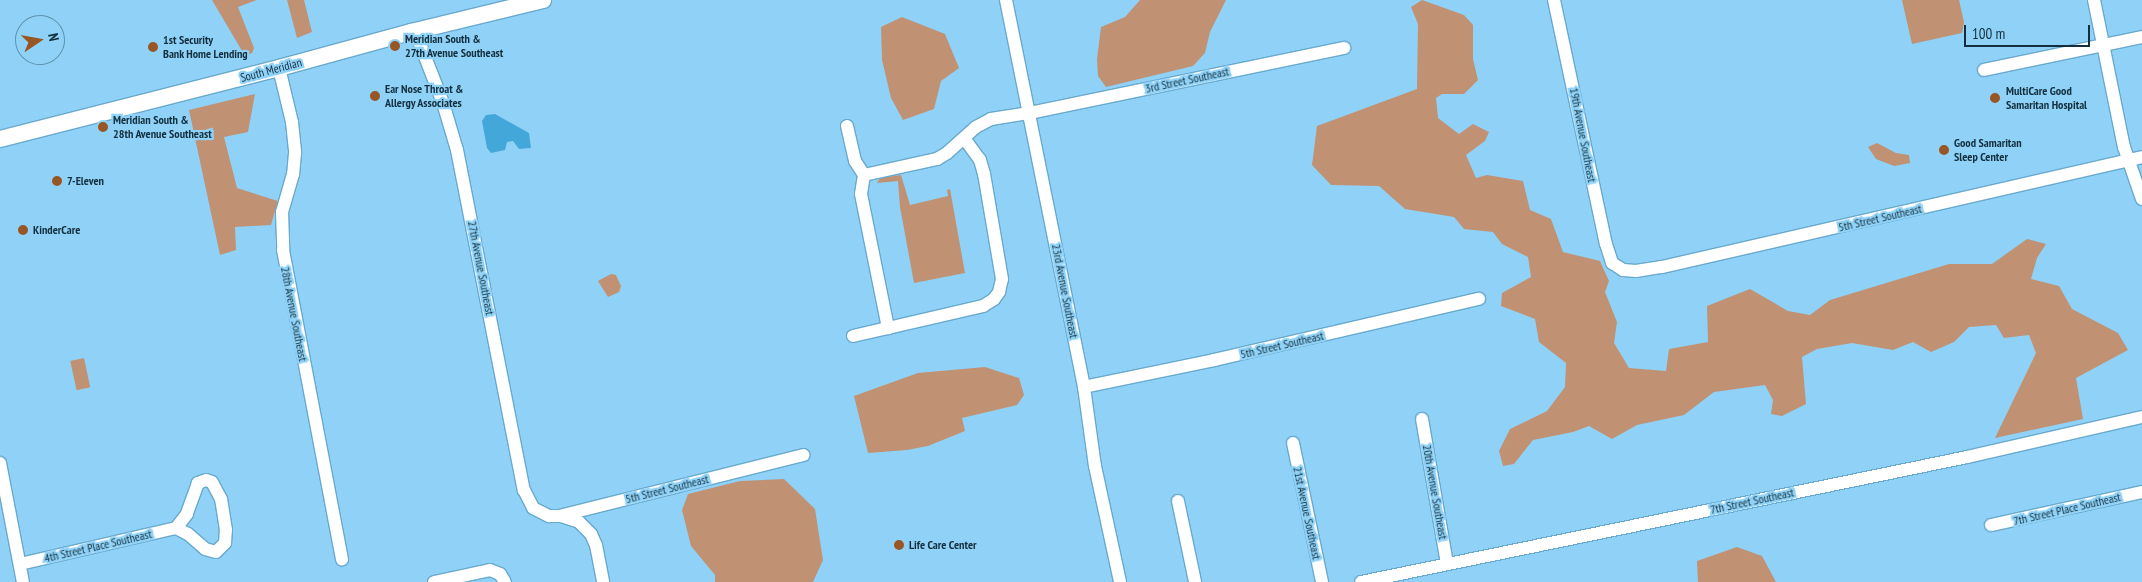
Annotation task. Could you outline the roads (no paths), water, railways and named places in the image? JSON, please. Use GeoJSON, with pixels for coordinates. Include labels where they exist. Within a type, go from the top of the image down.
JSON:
{"type":"FeatureCollection","features":[{"type":"Feature","properties":{"kind":"main road","name":"South Meridian"},"geometry":{"type":"LineString","coordinates":[[0,139],[279,68],[414,31],[543,0]]}},
{"type":"Feature","properties":{"kind":"street","name":"23rd Avenue Southeast"},"geometry":{"type":"LineString","coordinates":[[1006,0],[1084,387],[1095,466],[1120,582]]}},
{"type":"Feature","properties":{"kind":"street","name":"19th Avenue Southeast"},"geometry":{"type":"LineString","coordinates":[[1556,0],[1606,244],[1612,263],[1618,266]]}},
{"type":"Feature","properties":{"kind":"street"},"geometry":{"type":"LineString","coordinates":[[2094,0],[2124,147],[2142,199]]}},
{"type":"Feature","properties":{"kind":"street","name":"27th Avenue Southeast"},"geometry":{"type":"LineString","coordinates":[[414,31],[456,144],[524,490],[533,508]]}},
{"type":"Feature","properties":{"kind":"street"},"geometry":{"type":"LineString","coordinates":[[1984,70],[2142,37]]}},
{"type":"Feature","properties":{"kind":"street","name":"3rd Street Southeast"},"geometry":{"type":"LineString","coordinates":[[864,175],[937,160],[983,122],[1344,48]]}},
{"type":"Feature","properties":{"kind":"street","name":"28th Avenue Southeast"},"geometry":{"type":"LineString","coordinates":[[279,68],[292,122],[295,153],[293,174],[282,212],[283,250],[342,559]]}},
{"type":"Feature","properties":{"kind":"street"},"geometry":{"type":"LineString","coordinates":[[847,126],[855,161],[864,175],[861,194],[888,328]]}},
{"type":"Feature","properties":{"kind":"street"},"geometry":{"type":"LineString","coordinates":[[853,336],[983,306],[994,299],[999,292],[1002,279],[984,174],[980,160],[964,138]]}},
{"type":"Feature","properties":{"kind":"street","name":"5th Street Southeast"},"geometry":{"type":"LineString","coordinates":[[1618,266],[1622,270],[1636,271],[1662,267],[2142,157]]}},
{"type":"Feature","properties":{"kind":"street","name":"5th Street Southeast"},"geometry":{"type":"LineString","coordinates":[[1084,387],[1214,360],[1479,299]]}},
{"type":"Feature","properties":{"kind":"street","name":"7th Street Southeast"},"geometry":{"type":"LineString","coordinates":[[1361,582],[1958,458],[2142,417]]}},
{"type":"Feature","properties":{"kind":"street","name":"20th Avenue Southeast"},"geometry":{"type":"LineString","coordinates":[[1422,419],[1448,564]]}},
{"type":"Feature","properties":{"kind":"street","name":"21st Avenue Southeast"},"geometry":{"type":"LineString","coordinates":[[1293,443],[1322,582]]}},
{"type":"Feature","properties":{"kind":"street","name":"5th Street Southeast"},"geometry":{"type":"LineString","coordinates":[[533,508],[548,516],[559,516],[803,455]]}},
{"type":"Feature","properties":{"kind":"street"},"geometry":{"type":"LineString","coordinates":[[0,463],[23,582]]}},
{"type":"Feature","properties":{"kind":"street"},"geometry":{"type":"LineString","coordinates":[[206,480],[212,482],[218,489],[225,518],[226,534],[223,546],[216,552],[208,551],[188,534],[176,528],[187,514],[198,483],[206,480]]}},
{"type":"Feature","properties":{"kind":"street","name":"7th Street Place Southeast"},"geometry":{"type":"LineString","coordinates":[[1991,526],[2142,492]]}},
{"type":"Feature","properties":{"kind":"street"},"geometry":{"type":"LineString","coordinates":[[1178,501],[1195,582]]}},
{"type":"Feature","properties":{"kind":"street"},"geometry":{"type":"LineString","coordinates":[[559,516],[579,522],[591,534],[596,545],[603,582]]}},
{"type":"Feature","properties":{"kind":"street","name":"4th Street Place Southeast"},"geometry":{"type":"LineString","coordinates":[[20,564],[176,528]]}},
{"type":"Feature","properties":{"kind":"street"},"geometry":{"type":"LineString","coordinates":[[434,582],[480,571],[496,571],[505,582]]}},
{"type":"Feature","properties":{"kind":"water"},"geometry":{"type":"Polygon","coordinates":[[[495,114],[529,133],[531,148],[519,149],[513,141],[507,142],[505,150],[491,153],[487,148],[482,121],[486,115],[495,114]]]}},
{"type":"Feature","properties":{"kind":"place","name":"Meridian South & 27th Avenue Southeast"},"geometry":{"type":"Point","coordinates":[395,46]}},
{"type":"Feature","properties":{"kind":"place","name":"1st Security Bank Home Lending"},"geometry":{"type":"Point","coordinates":[153,47]}},
{"type":"Feature","properties":{"kind":"place","name":"Ear Nose Throat & Allergy Associates"},"geometry":{"type":"Point","coordinates":[375,96]}},
{"type":"Feature","properties":{"kind":"place","name":"MultiCare Good Samaritan Hospital"},"geometry":{"type":"Point","coordinates":[1995,98]}},
{"type":"Feature","properties":{"kind":"place","name":"Meridian South & 28th Avenue Southeast"},"geometry":{"type":"Point","coordinates":[103,127]}},
{"type":"Feature","properties":{"kind":"place","name":"Good Samaritan Sleep Center"},"geometry":{"type":"Point","coordinates":[1944,150]}},
{"type":"Feature","properties":{"kind":"place","name":"7-Eleven"},"geometry":{"type":"Point","coordinates":[57,181]}},
{"type":"Feature","properties":{"kind":"place","name":"KinderCare"},"geometry":{"type":"Point","coordinates":[23,230]}},
{"type":"Feature","properties":{"kind":"place","name":"Life Care Center"},"geometry":{"type":"Point","coordinates":[899,545]}}]}
